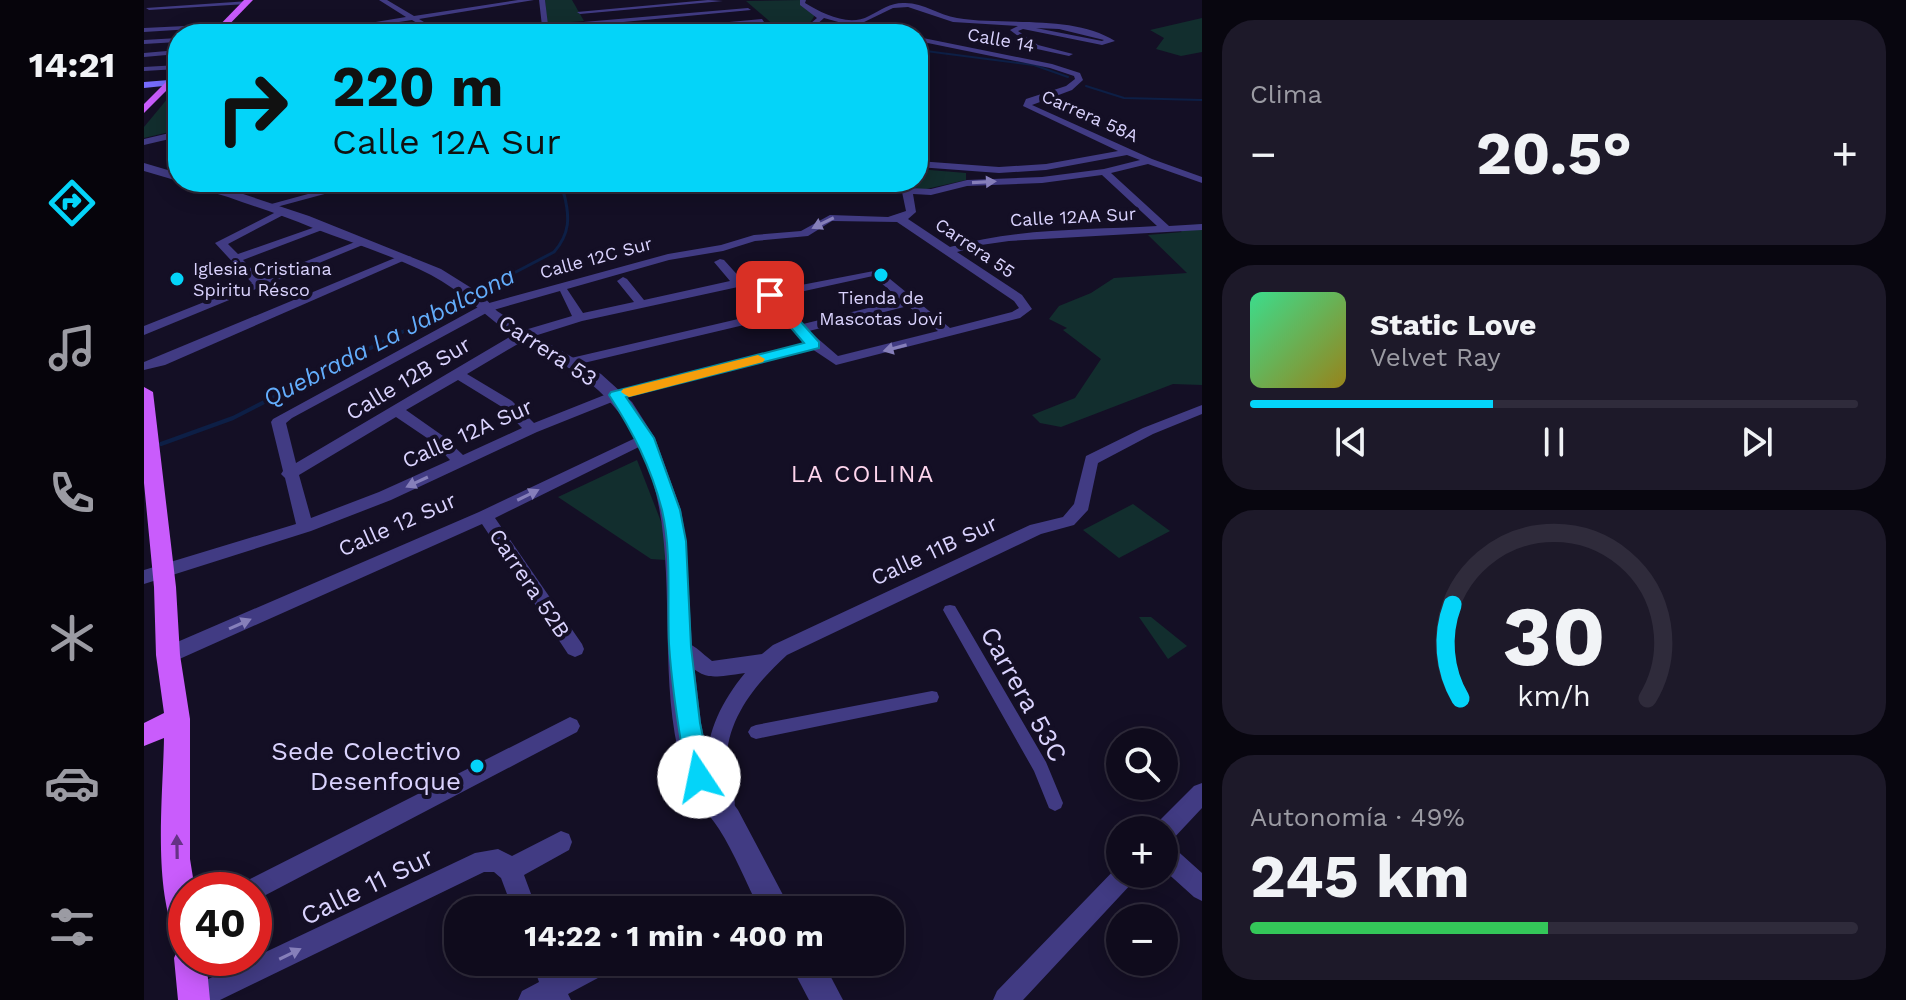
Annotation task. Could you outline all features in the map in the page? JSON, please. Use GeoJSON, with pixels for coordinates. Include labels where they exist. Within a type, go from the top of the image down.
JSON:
{"type":"FeatureCollection","features":[{"type":"Feature","properties":{"kind":"main road"},"geometry":{"type":"LineString","coordinates":[[225,24],[248,1]]}},
{"type":"Feature","properties":{"kind":"main road"},"geometry":{"type":"LineString","coordinates":[[144,87],[168,84]]}},
{"type":"Feature","properties":{"kind":"main road"},"geometry":{"type":"LineString","coordinates":[[144,110],[168,86]]}},
{"type":"Feature","properties":{"kind":"main road"},"geometry":{"type":"LineString","coordinates":[[144,392],[154,574],[177,719],[178,872]]}},
{"type":"Feature","properties":{"kind":"main road"},"geometry":{"type":"LineString","coordinates":[[144,735],[177,719]]}},
{"type":"Feature","properties":{"kind":"main road"},"geometry":{"type":"LineString","coordinates":[[192,976],[194,999]]}},
{"type":"Feature","properties":{"kind":"street"},"geometry":{"type":"LineString","coordinates":[[382,0],[423,24]]}},
{"type":"Feature","properties":{"kind":"street"},"geometry":{"type":"LineString","coordinates":[[366,24],[531,0]]}},
{"type":"Feature","properties":{"kind":"street"},"geometry":{"type":"LineString","coordinates":[[542,0],[544,24]]}},
{"type":"Feature","properties":{"kind":"street"},"geometry":{"type":"LineString","coordinates":[[803,0],[802,4],[816,12],[862,22],[891,6],[914,5],[939,12],[951,20],[1059,27],[1100,35],[1111,41],[1102,43],[1023,27],[1013,30],[1036,47],[1069,54]]}},
{"type":"Feature","properties":{"kind":"street"},"geometry":{"type":"LineString","coordinates":[[155,29],[148,4],[248,1]]}},
{"type":"Feature","properties":{"kind":"street"},"geometry":{"type":"LineString","coordinates":[[574,1],[589,23]]}},
{"type":"Feature","properties":{"kind":"street"},"geometry":{"type":"LineString","coordinates":[[580,12],[651,3],[724,1]]}},
{"type":"Feature","properties":{"kind":"street"},"geometry":{"type":"LineString","coordinates":[[651,3],[668,24]]}},
{"type":"Feature","properties":{"kind":"street"},"geometry":{"type":"LineString","coordinates":[[583,24],[748,10]]}},
{"type":"Feature","properties":{"kind":"street"},"geometry":{"type":"LineString","coordinates":[[816,12],[821,18],[816,24]]}},
{"type":"Feature","properties":{"kind":"street"},"geometry":{"type":"LineString","coordinates":[[215,14],[237,13]]}},
{"type":"Feature","properties":{"kind":"street"},"geometry":{"type":"LineString","coordinates":[[736,24],[762,21]]}},
{"type":"Feature","properties":{"kind":"street"},"geometry":{"type":"LineString","coordinates":[[144,30],[168,28]]}},
{"type":"Feature","properties":{"kind":"street"},"geometry":{"type":"LineString","coordinates":[[144,42],[168,41]]}},
{"type":"Feature","properties":{"kind":"street","name":"Calle 14"},"geometry":{"type":"LineString","coordinates":[[928,41],[1077,75]]}},
{"type":"Feature","properties":{"kind":"street"},"geometry":{"type":"LineString","coordinates":[[1012,58],[1036,47]]}},
{"type":"Feature","properties":{"kind":"street"},"geometry":{"type":"LineString","coordinates":[[144,55],[168,53]]}},
{"type":"Feature","properties":{"kind":"street"},"geometry":{"type":"LineString","coordinates":[[144,69],[168,68]]}},
{"type":"Feature","properties":{"kind":"street","name":"Carrera 58A"},"geometry":{"type":"LineString","coordinates":[[1077,75],[1079,80],[1069,88],[1026,103],[1149,161],[1202,180]]}},
{"type":"Feature","properties":{"kind":"street"},"geometry":{"type":"LineString","coordinates":[[144,142],[168,136]]}},
{"type":"Feature","properties":{"kind":"street"},"geometry":{"type":"LineString","coordinates":[[928,165],[999,170],[1046,167],[1131,151]]}},
{"type":"Feature","properties":{"kind":"street"},"geometry":{"type":"LineString","coordinates":[[928,192],[967,183],[1042,180],[1104,172],[1149,161]]}},
{"type":"Feature","properties":{"kind":"street"},"geometry":{"type":"LineString","coordinates":[[144,167],[168,174]]}},
{"type":"Feature","properties":{"kind":"street"},"geometry":{"type":"LineString","coordinates":[[1104,172],[1167,230]]}},
{"type":"Feature","properties":{"kind":"street","name":"Carrera 53"},"geometry":{"type":"LineString","coordinates":[[225,192],[406,257],[477,299],[523,335],[571,362],[617,395],[646,438],[671,510],[676,541],[680,647],[688,723],[699,777],[708,795],[728,819],[769,896]]}},
{"type":"Feature","properties":{"kind":"street"},"geometry":{"type":"LineString","coordinates":[[268,206],[324,192]]}},
{"type":"Feature","properties":{"kind":"street"},"geometry":{"type":"LineString","coordinates":[[900,219],[911,212],[907,192]]}},
{"type":"Feature","properties":{"kind":"street"},"geometry":{"type":"LineString","coordinates":[[258,283],[221,243],[284,212]]}},
{"type":"Feature","properties":{"kind":"street","name":"Calle 12C Sur"},"geometry":{"type":"LineString","coordinates":[[289,474],[278,422],[477,299],[723,248],[754,238],[804,234],[830,218],[900,219]]}},
{"type":"Feature","properties":{"kind":"street","name":"Carrera 55"},"geometry":{"type":"LineString","coordinates":[[900,219],[1025,303],[1026,309],[1016,315],[948,333]]}},
{"type":"Feature","properties":{"kind":"street"},"geometry":{"type":"LineString","coordinates":[[236,259],[325,227]]}},
{"type":"Feature","properties":{"kind":"street","name":"Calle 12AA Sur"},"geometry":{"type":"LineString","coordinates":[[947,252],[980,242],[1009,238],[1202,227]]}},
{"type":"Feature","properties":{"kind":"street"},"geometry":{"type":"LineString","coordinates":[[144,331],[364,242]]}},
{"type":"Feature","properties":{"kind":"street"},"geometry":{"type":"LineString","coordinates":[[144,366],[160,362],[406,257]]}},
{"type":"Feature","properties":{"kind":"street"},"geometry":{"type":"LineString","coordinates":[[720,262],[738,283],[755,286],[770,295],[813,345],[831,359],[842,362],[948,333]]}},
{"type":"Feature","properties":{"kind":"street"},"geometry":{"type":"LineString","coordinates":[[770,295],[875,272],[948,333]]}},
{"type":"Feature","properties":{"kind":"street"},"geometry":{"type":"LineString","coordinates":[[623,281],[642,305]]}},
{"type":"Feature","properties":{"kind":"street","name":"Calle 12B Sur"},"geometry":{"type":"LineString","coordinates":[[289,474],[523,335],[579,318],[738,283]]}},
{"type":"Feature","properties":{"kind":"street"},"geometry":{"type":"LineString","coordinates":[[565,292],[579,318]]}},
{"type":"Feature","properties":{"kind":"street"},"geometry":{"type":"LineString","coordinates":[[800,329],[911,301]]}},
{"type":"Feature","properties":{"kind":"street"},"geometry":{"type":"LineString","coordinates":[[571,362],[783,312]]}},
{"type":"Feature","properties":{"kind":"street","name":"Calle 12A Sur"},"geometry":{"type":"LineString","coordinates":[[154,574],[305,527],[385,496],[532,429],[617,395],[813,345]]}},
{"type":"Feature","properties":{"kind":"street"},"geometry":{"type":"LineString","coordinates":[[458,374],[507,404],[532,429]]}},
{"type":"Feature","properties":{"kind":"street","name":"Calle 11B Sur"},"geometry":{"type":"LineString","coordinates":[[728,819],[716,769],[719,738],[738,699],[765,662],[780,650],[836,621],[1036,529],[1068,521],[1082,506],[1091,460],[1202,409]]}},
{"type":"Feature","properties":{"kind":"street"},"geometry":{"type":"LineString","coordinates":[[396,410],[438,439],[461,462]]}},
{"type":"Feature","properties":{"kind":"street","name":"Calle 12 Sur"},"geometry":{"type":"LineString","coordinates":[[168,655],[485,516],[646,438]]}},
{"type":"Feature","properties":{"kind":"street"},"geometry":{"type":"LineString","coordinates":[[289,474],[305,527]]}},
{"type":"Feature","properties":{"kind":"street","name":"Carrera 52B"},"geometry":{"type":"LineString","coordinates":[[485,516],[575,649]]}},
{"type":"Feature","properties":{"kind":"street","name":"Carrera 53C"},"geometry":{"type":"LineString","coordinates":[[950,610],[1040,767],[1055,803]]}},
{"type":"Feature","properties":{"kind":"street","name":"Calle 11B Sur"},"geometry":{"type":"LineString","coordinates":[[680,647],[709,670],[765,662]]}},
{"type":"Feature","properties":{"kind":"street"},"geometry":{"type":"LineString","coordinates":[[756,732],[932,697]]}},
{"type":"Feature","properties":{"kind":"street"},"geometry":{"type":"LineString","coordinates":[[272,880],[570,726]]}},
{"type":"Feature","properties":{"kind":"street"},"geometry":{"type":"LineString","coordinates":[[1178,818],[1202,793]]}},
{"type":"Feature","properties":{"kind":"street"},"geometry":{"type":"LineString","coordinates":[[520,896],[510,870],[561,842]]}},
{"type":"Feature","properties":{"kind":"street","name":"Calle 11 Sur"},"geometry":{"type":"LineString","coordinates":[[194,999],[483,861],[498,860],[510,870]]}},
{"type":"Feature","properties":{"kind":"street"},"geometry":{"type":"LineString","coordinates":[[1178,867],[1202,889]]}},
{"type":"Feature","properties":{"kind":"street"},"geometry":{"type":"LineString","coordinates":[[1006,1000],[1112,888]]}},
{"type":"Feature","properties":{"kind":"street"},"geometry":{"type":"LineString","coordinates":[[546,976],[548,996],[580,976]]}},
{"type":"Feature","properties":{"kind":"street"},"geometry":{"type":"LineString","coordinates":[[813,976],[827,1000]]}},
{"type":"Feature","properties":{"kind":"green space"},"geometry":{"type":"Polygon","coordinates":[[[545,0],[572,0],[584,21],[547,24],[545,0]]]}},
{"type":"Feature","properties":{"kind":"green space"},"geometry":{"type":"Polygon","coordinates":[[[802,0],[816,13],[808,24],[773,24],[746,1],[802,0]]]}},
{"type":"Feature","properties":{"kind":"green space"},"geometry":{"type":"Polygon","coordinates":[[[1202,18],[1202,52],[1181,56],[1156,49],[1164,38],[1150,30],[1202,18]]]}},
{"type":"Feature","properties":{"kind":"green space"},"geometry":{"type":"Polygon","coordinates":[[[168,98],[168,132],[144,138],[144,127],[168,98]]]}},
{"type":"Feature","properties":{"kind":"green space"},"geometry":{"type":"Polygon","coordinates":[[[928,170],[966,173],[966,180],[928,189],[928,170]]]}},
{"type":"Feature","properties":{"kind":"green space"},"geometry":{"type":"Polygon","coordinates":[[[1202,224],[1202,385],[1173,384],[1061,427],[1040,423],[1032,415],[1075,398],[1101,359],[1063,330],[1067,328],[1049,319],[1059,306],[1091,293],[1114,278],[1187,273],[1148,235],[1182,232],[1176,227],[1202,224]]]}},
{"type":"Feature","properties":{"kind":"green space"},"geometry":{"type":"Polygon","coordinates":[[[637,460],[667,537],[665,560],[651,559],[558,497],[637,460]]]}},
{"type":"Feature","properties":{"kind":"green space"},"geometry":{"type":"Polygon","coordinates":[[[1133,504],[1170,531],[1119,558],[1083,530],[1133,504]]]}},
{"type":"Feature","properties":{"kind":"green space"},"geometry":{"type":"Polygon","coordinates":[[[1139,617],[1151,617],[1187,646],[1168,659],[1139,617]]]}},
{"type":"Feature","properties":{"kind":"waterway","name":"Quebrada La Jabalcona"},"geometry":{"type":"LineString","coordinates":[[928,51],[1034,65],[1068,77]]}},
{"type":"Feature","properties":{"kind":"waterway","name":"Quebrada La Jabalcona"},"geometry":{"type":"LineString","coordinates":[[1086,86],[1124,98],[1202,100]]}},
{"type":"Feature","properties":{"kind":"waterway","name":"Quebrada La Jabalcona"},"geometry":{"type":"LineString","coordinates":[[563,192],[564,196]]}},
{"type":"Feature","properties":{"kind":"waterway","name":"Quebrada La Jabalcona"},"geometry":{"type":"LineString","coordinates":[[398,334],[554,252],[563,239],[567,225],[564,194]]}},
{"type":"Feature","properties":{"kind":"waterway","name":"Quebrada La Jabalcona"},"geometry":{"type":"LineString","coordinates":[[161,444],[233,418],[402,332]]}},
{"type":"Feature","properties":{"kind":"slow traffic"},"geometry":{"type":"LineString","coordinates":[[629,392],[758,359]]}},
{"type":"Feature","properties":{"kind":"place","name":"Tienda de Mascotas Jovi"},"geometry":{"type":"Point","coordinates":[881,275]}},
{"type":"Feature","properties":{"kind":"place","name":"Iglesia Cristiana Spiritu Résco"},"geometry":{"type":"Point","coordinates":[177,279]}},
{"type":"Feature","properties":{"kind":"place","name":"Sede Colectivo Desenfoque"},"geometry":{"type":"Point","coordinates":[477,766]}},
{"type":"Feature","properties":{"kind":"district","name":"LA COLINA"},"geometry":{"type":"Point","coordinates":[863,474]}},
{"type":"Feature","properties":{"kind":"route"},"geometry":{"type":"LineString","coordinates":[[699,777],[688,723],[680,647],[676,541],[671,510],[646,438],[617,395],[813,345],[770,295]]}}]}
